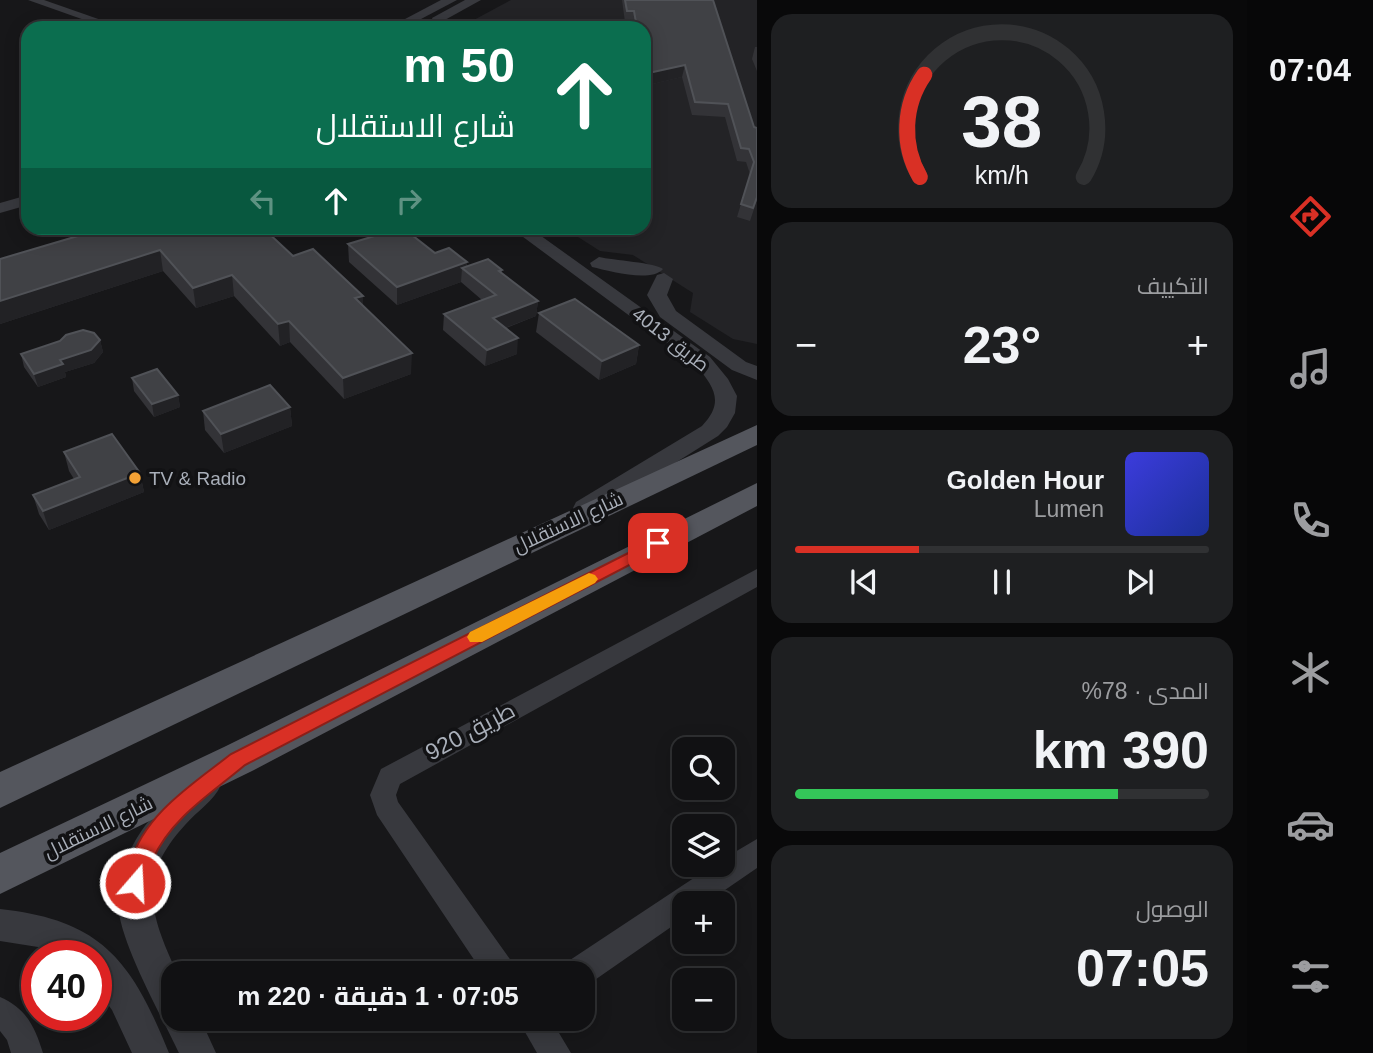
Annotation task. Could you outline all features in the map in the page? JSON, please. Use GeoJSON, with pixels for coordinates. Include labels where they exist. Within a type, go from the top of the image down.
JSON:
{"type":"FeatureCollection","features":[{"type":"Feature","properties":{"kind":"main road","name":"شارع الاستقلال"},"geometry":{"type":"LineString","coordinates":[[0,792],[757,434]]}},
{"type":"Feature","properties":{"kind":"main road","name":"شارع الاستقلال"},"geometry":{"type":"LineString","coordinates":[[0,874],[238,760],[757,492]]}},
{"type":"Feature","properties":{"kind":"street"},"geometry":{"type":"LineString","coordinates":[[33,0],[96,21]]}},
{"type":"Feature","properties":{"kind":"street"},"geometry":{"type":"LineString","coordinates":[[408,21],[451,0]]}},
{"type":"Feature","properties":{"kind":"street"},"geometry":{"type":"LineString","coordinates":[[433,21],[475,0]]}},
{"type":"Feature","properties":{"kind":"street"},"geometry":{"type":"LineString","coordinates":[[0,200],[21,195]]}},
{"type":"Feature","properties":{"kind":"street"},"geometry":{"type":"LineString","coordinates":[[0,208],[21,202]]}},
{"type":"Feature","properties":{"kind":"street","name":"طريق 4013"},"geometry":{"type":"LineString","coordinates":[[531,235],[667,313],[738,366],[757,374]]}},
{"type":"Feature","properties":{"kind":"street","name":"طريق 4013"},"geometry":{"type":"LineString","coordinates":[[547,531],[709,431],[723,419],[727,410],[727,401],[718,377],[703,361],[614,283],[554,235]]}},
{"type":"Feature","properties":{"kind":"street"},"geometry":{"type":"LineString","coordinates":[[614,283],[627,269],[659,274],[657,295],[667,313]]}},
{"type":"Feature","properties":{"kind":"street","name":"طريق 920"},"geometry":{"type":"LineString","coordinates":[[493,961],[386,807],[383,795],[390,777],[757,576]]}},
{"type":"Feature","properties":{"kind":"street"},"geometry":{"type":"LineString","coordinates":[[161,973],[135,909],[135,883],[142,858],[157,832],[178,808],[238,760]]}},
{"type":"Feature","properties":{"kind":"street"},"geometry":{"type":"LineString","coordinates":[[595,962],[757,852]]}},
{"type":"Feature","properties":{"kind":"street"},"geometry":{"type":"LineString","coordinates":[[0,925],[45,930],[69,940]]}},
{"type":"Feature","properties":{"kind":"street"},"geometry":{"type":"LineString","coordinates":[[112,980],[125,997],[151,1053]]}},
{"type":"Feature","properties":{"kind":"street"},"geometry":{"type":"LineString","coordinates":[[0,1012],[12,1019],[22,1032],[27,1053]]}},
{"type":"Feature","properties":{"kind":"street"},"geometry":{"type":"LineString","coordinates":[[187,1031],[198,1053]]}},
{"type":"Feature","properties":{"kind":"street"},"geometry":{"type":"LineString","coordinates":[[541,1031],[555,1053]]}},
{"type":"Feature","properties":{"kind":"shaded area"},"geometry":{"type":"Polygon","coordinates":[[[511,0],[757,0],[757,344],[733,339],[690,312],[693,293],[633,255],[600,251],[575,235],[651,235],[651,21],[472,21],[511,0]]]}},
{"type":"Feature","properties":{"kind":"building"},"geometry":{"type":"Polygon","coordinates":[[[625,0],[713,0],[754,127],[757,128],[757,197],[753,208],[741,204],[754,162],[749,149],[741,148],[728,104],[695,102],[685,65],[651,72],[651,21],[636,21],[634,11],[627,11],[625,0]]]}},
{"type":"Feature","properties":{"kind":"building"},"geometry":{"type":"Polygon","coordinates":[[[81,235],[270,235],[293,256],[313,249],[363,296],[355,298],[412,353],[343,378],[289,321],[278,324],[232,275],[193,288],[160,250],[0,301],[0,259],[81,235]]]}},
{"type":"Feature","properties":{"kind":"building"},"geometry":{"type":"Polygon","coordinates":[[[378,235],[412,235],[435,253],[449,248],[467,262],[397,287],[348,244],[378,235]]]}},
{"type":"Feature","properties":{"kind":"building"},"geometry":{"type":"Polygon","coordinates":[[[488,259],[502,270],[499,271],[538,301],[493,318],[518,338],[487,350],[444,314],[496,295],[462,268],[488,259]]]}},
{"type":"Feature","properties":{"kind":"building"},"geometry":{"type":"Polygon","coordinates":[[[575,299],[639,345],[602,361],[539,313],[575,299]]]}},
{"type":"Feature","properties":{"kind":"building"},"geometry":{"type":"Polygon","coordinates":[[[83,330],[94,333],[100,340],[91,350],[60,360],[63,364],[34,374],[21,354],[60,341],[66,335],[83,330]]]}},
{"type":"Feature","properties":{"kind":"building"},"geometry":{"type":"Polygon","coordinates":[[[157,369],[178,395],[152,404],[132,378],[157,369]]]}},
{"type":"Feature","properties":{"kind":"building"},"geometry":{"type":"Polygon","coordinates":[[[270,385],[290,407],[221,434],[203,411],[270,385]]]}},
{"type":"Feature","properties":{"kind":"building"},"geometry":{"type":"Polygon","coordinates":[[[112,434],[140,473],[43,511],[33,495],[80,477],[64,452],[112,434]]]}},
{"type":"Feature","properties":{"kind":"slow traffic"},"geometry":{"type":"LineString","coordinates":[[476,637],[589,579]]}},
{"type":"Feature","properties":{"kind":"place","name":"TV & Radio"},"geometry":{"type":"Point","coordinates":[135,478]}},
{"type":"Feature","properties":{"kind":"route"},"geometry":{"type":"LineString","coordinates":[[135,883],[142,858],[157,832],[178,808],[238,760],[658,543]]}}]}
